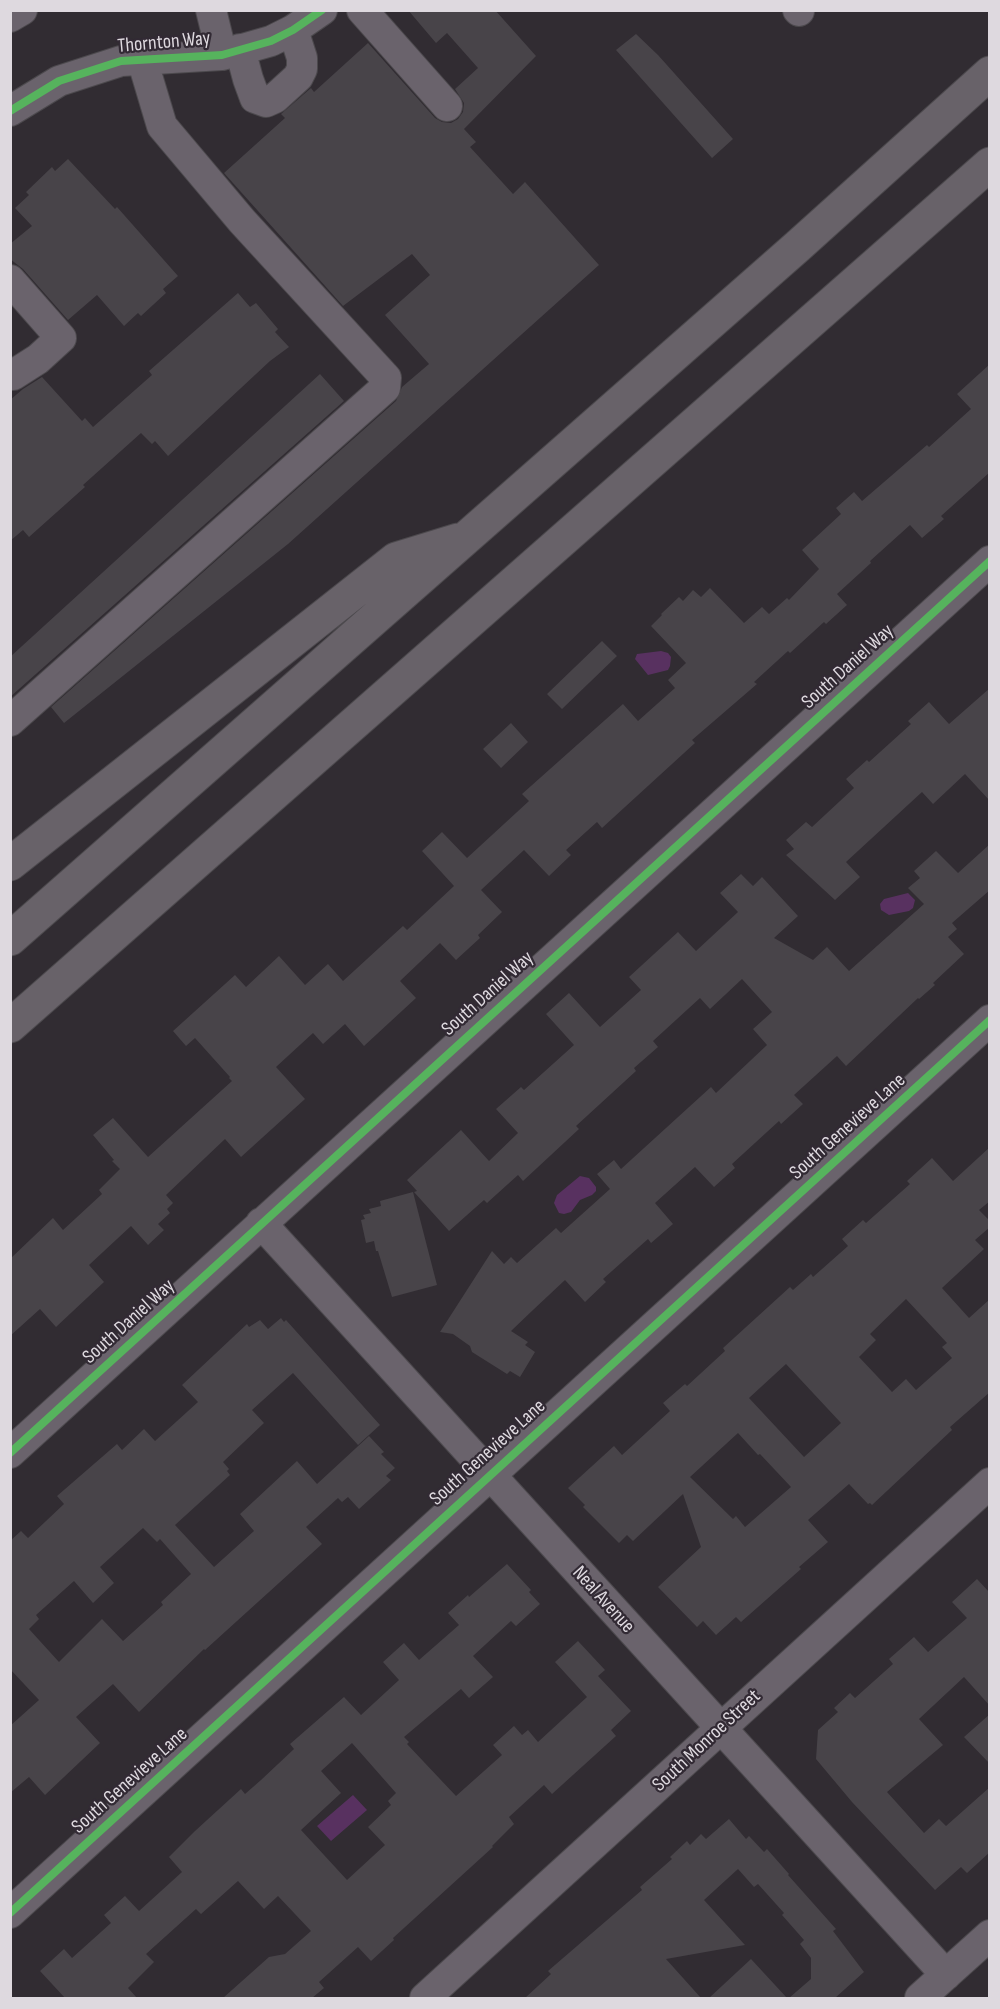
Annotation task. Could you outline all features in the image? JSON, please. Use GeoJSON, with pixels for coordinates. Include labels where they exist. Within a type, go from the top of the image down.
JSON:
{"type":"FeatureCollection","features":[{"type":"Feature","properties":{"kind":"highway"},"geometry":{"type":"LineString","coordinates":[[10,939],[798,246],[990,73]]}},
{"type":"Feature","properties":{"kind":"highway"},"geometry":{"type":"LineString","coordinates":[[10,1026],[990,164]]}},
{"type":"Feature","properties":{"kind":"highway"},"geometry":{"type":"LineString","coordinates":[[10,864],[396,559],[469,536]]}},
{"type":"Feature","properties":{"kind":"street"},"geometry":{"type":"LineString","coordinates":[[10,17],[22,10]]}},
{"type":"Feature","properties":{"kind":"street"},"geometry":{"type":"LineString","coordinates":[[211,10],[231,52],[248,79],[255,98],[266,102],[275,99],[298,77],[302,69],[302,58],[294,30]]}},
{"type":"Feature","properties":{"kind":"street","name":"Thornton Way"},"geometry":{"type":"LineString","coordinates":[[10,111],[59,81],[121,61],[231,52],[271,41],[294,30],[322,10]]}},
{"type":"Feature","properties":{"kind":"street"},"geometry":{"type":"LineString","coordinates":[[362,10],[447,106]]}},
{"type":"Feature","properties":{"kind":"street"},"geometry":{"type":"LineString","coordinates":[[10,721],[385,388],[386,378],[242,221],[162,126],[142,59]]}},
{"type":"Feature","properties":{"kind":"street"},"geometry":{"type":"LineString","coordinates":[[10,280],[61,338],[38,359],[11,375]]}},
{"type":"Feature","properties":{"kind":"street","name":"South Daniel Way"},"geometry":{"type":"LineString","coordinates":[[10,1453],[990,561]]}},
{"type":"Feature","properties":{"kind":"street","name":"South Genevieve Lane"},"geometry":{"type":"LineString","coordinates":[[10,1913],[990,1020]]}},
{"type":"Feature","properties":{"kind":"street","name":"Neal Avenue"},"geometry":{"type":"LineString","coordinates":[[261,1223],[946,1975]]}},
{"type":"Feature","properties":{"kind":"street","name":"South Monroe Street"},"geometry":{"type":"LineString","coordinates":[[425,1998],[990,1483]]}},
{"type":"Feature","properties":{"kind":"street"},"geometry":{"type":"LineString","coordinates":[[920,1998],[990,1935]]}},
{"type":"Feature","properties":{"kind":"shaded area"},"geometry":{"type":"Polygon","coordinates":[[[661,651],[668,653],[671,657],[668,670],[648,675],[635,659],[637,654],[661,651]]]}},
{"type":"Feature","properties":{"kind":"shaded area"},"geometry":{"type":"Polygon","coordinates":[[[908,893],[915,900],[913,908],[909,911],[889,915],[881,910],[880,904],[884,899],[908,893]]]}},
{"type":"Feature","properties":{"kind":"shaded area"},"geometry":{"type":"Polygon","coordinates":[[[580,1176],[589,1178],[596,1187],[596,1191],[580,1200],[571,1212],[559,1213],[554,1203],[557,1195],[580,1176]]]}},
{"type":"Feature","properties":{"kind":"shaded area"},"geometry":{"type":"Polygon","coordinates":[[[353,1795],[367,1810],[331,1841],[317,1826],[353,1795]]]}},
{"type":"Feature","properties":{"kind":"building"},"geometry":{"type":"Polygon","coordinates":[[[408,10],[495,10],[536,56],[464,129],[476,142],[470,147],[513,194],[525,182],[599,265],[288,544],[64,723],[51,707],[396,401],[402,387],[429,364],[385,315],[430,275],[412,254],[343,306],[224,173],[285,118],[281,114],[311,88],[314,92],[368,43],[435,118],[451,123],[458,119],[463,112],[464,103],[455,89],[478,68],[447,33],[436,43],[408,10]]]}},
{"type":"Feature","properties":{"kind":"building"},"geometry":{"type":"Polygon","coordinates":[[[636,34],[658,55],[733,139],[712,158],[616,50],[636,34]]]}},
{"type":"Feature","properties":{"kind":"building"},"geometry":{"type":"Polygon","coordinates":[[[68,159],[115,209],[117,207],[178,276],[163,289],[166,293],[141,316],[138,313],[124,326],[97,295],[68,320],[23,269],[10,259],[10,244],[32,226],[15,208],[29,195],[26,192],[52,167],[55,171],[68,159]]]}},
{"type":"Feature","properties":{"kind":"building"},"geometry":{"type":"Polygon","coordinates":[[[238,293],[250,307],[256,303],[278,329],[275,332],[289,347],[270,361],[168,456],[155,441],[152,444],[141,433],[29,537],[23,530],[10,541],[10,400],[42,377],[82,421],[85,418],[93,427],[152,375],[149,371],[238,293]]]}},
{"type":"Feature","properties":{"kind":"building"},"geometry":{"type":"Polygon","coordinates":[[[990,364],[990,472],[941,516],[944,519],[922,538],[910,525],[870,561],[871,563],[837,594],[847,605],[826,624],[824,622],[790,653],[788,651],[754,682],[757,684],[692,740],[695,743],[602,828],[597,822],[566,850],[571,855],[549,876],[524,850],[481,890],[502,912],[478,935],[480,938],[456,960],[440,943],[400,981],[416,998],[364,1046],[345,1024],[323,1044],[313,1033],[276,1067],[305,1099],[241,1157],[225,1139],[166,1195],[173,1203],[167,1209],[170,1213],[158,1224],[164,1230],[148,1245],[131,1226],[89,1265],[104,1282],[56,1327],[40,1309],[10,1336],[10,1259],[53,1218],[63,1230],[102,1194],[99,1190],[120,1169],[93,1135],[113,1118],[148,1157],[232,1081],[195,1038],[186,1046],[173,1031],[235,975],[246,987],[279,956],[305,985],[328,964],[343,981],[403,926],[407,930],[454,886],[422,851],[442,832],[467,858],[529,801],[522,794],[623,704],[638,721],[675,688],[668,680],[686,663],[651,626],[661,614],[679,597],[683,601],[693,590],[701,597],[710,588],[744,623],[762,607],[769,614],[787,598],[789,600],[819,569],[802,550],[841,514],[836,508],[854,492],[862,501],[927,445],[929,447],[971,409],[957,394],[990,364]]]}},
{"type":"Feature","properties":{"kind":"building"},"geometry":{"type":"Polygon","coordinates":[[[320,374],[344,401],[10,697],[10,657],[320,374]]]}},
{"type":"Feature","properties":{"kind":"building"},"geometry":{"type":"Polygon","coordinates":[[[602,641],[617,656],[562,709],[547,694],[602,641]]]}},
{"type":"Feature","properties":{"kind":"building"},"geometry":{"type":"Polygon","coordinates":[[[990,688],[990,801],[965,774],[933,804],[922,792],[846,862],[860,877],[835,900],[786,855],[794,849],[786,840],[806,822],[812,827],[854,788],[846,779],[867,760],[869,762],[911,724],[908,721],[929,702],[949,724],[990,688]]]}},
{"type":"Feature","properties":{"kind":"building"},"geometry":{"type":"Polygon","coordinates":[[[511,723],[528,742],[501,768],[483,749],[511,723]]]}},
{"type":"Feature","properties":{"kind":"building"},"geometry":{"type":"Polygon","coordinates":[[[990,844],[990,890],[952,923],[957,929],[948,937],[964,954],[933,983],[935,985],[918,998],[846,1066],[837,1056],[794,1095],[803,1104],[781,1124],[779,1121],[732,1164],[735,1168],[714,1187],[695,1167],[655,1203],[673,1224],[651,1243],[648,1239],[603,1279],[606,1282],[585,1302],[565,1280],[533,1310],[511,1331],[528,1342],[525,1345],[535,1352],[520,1377],[510,1371],[507,1374],[472,1352],[470,1346],[453,1334],[440,1332],[492,1251],[504,1264],[511,1257],[517,1263],[556,1228],[561,1233],[610,1189],[597,1174],[614,1160],[621,1169],[711,1087],[716,1093],[767,1045],[753,1029],[772,1012],[742,979],[710,1009],[700,998],[653,1041],[658,1047],[634,1068],[636,1071],[576,1126],[579,1129],[523,1181],[518,1175],[487,1203],[484,1200],[449,1231],[414,1192],[417,1191],[407,1180],[461,1130],[489,1161],[518,1133],[496,1109],[521,1087],[524,1090],[574,1045],[546,1014],[569,993],[600,1027],[641,990],[629,977],[678,932],[696,951],[738,912],[720,893],[741,874],[753,886],[762,877],[798,916],[774,938],[813,960],[827,947],[849,971],[924,904],[908,888],[920,878],[914,871],[936,851],[958,873],[990,844]]]}},
{"type":"Feature","properties":{"kind":"building"},"geometry":{"type":"Polygon","coordinates":[[[990,1147],[990,1201],[979,1210],[990,1221],[990,1227],[975,1240],[984,1249],[942,1288],[969,1318],[990,1299],[990,1392],[950,1427],[952,1430],[872,1505],[868,1504],[849,1484],[808,1520],[828,1542],[741,1622],[736,1617],[716,1635],[703,1621],[697,1627],[658,1587],[701,1547],[683,1494],[633,1541],[627,1535],[619,1543],[583,1507],[585,1505],[568,1488],[614,1446],[622,1455],[670,1411],[663,1403],[685,1384],[687,1386],[725,1351],[723,1348],[790,1287],[793,1290],[811,1274],[813,1277],[848,1246],[842,1239],[863,1220],[866,1223],[910,1184],[907,1181],[932,1158],[953,1181],[990,1147]],[[906,1299],[870,1334],[876,1340],[859,1357],[892,1392],[906,1379],[916,1390],[952,1358],[942,1347],[947,1343],[906,1299]],[[786,1364],[749,1398],[804,1457],[841,1423],[786,1364]],[[738,1433],[690,1477],[733,1519],[736,1516],[745,1527],[791,1487],[738,1433]]]}},
{"type":"Feature","properties":{"kind":"building"},"geometry":{"type":"Polygon","coordinates":[[[413,1192],[437,1285],[392,1297],[374,1241],[366,1243],[361,1220],[365,1219],[363,1215],[371,1213],[369,1209],[381,1206],[380,1201],[413,1192]]]}},
{"type":"Feature","properties":{"kind":"building"},"geometry":{"type":"Polygon","coordinates":[[[281,1318],[284,1322],[286,1320],[380,1425],[358,1445],[293,1373],[252,1410],[264,1423],[223,1462],[229,1469],[227,1471],[230,1475],[175,1525],[214,1567],[254,1531],[240,1514],[297,1461],[317,1484],[369,1436],[384,1452],[381,1454],[395,1468],[386,1476],[391,1480],[359,1509],[348,1497],[342,1502],[338,1498],[306,1527],[322,1544],[204,1649],[139,1712],[113,1684],[76,1717],[100,1743],[45,1795],[29,1777],[10,1793],[10,1726],[39,1700],[10,1669],[10,1541],[21,1531],[28,1538],[64,1504],[57,1496],[117,1444],[122,1450],[144,1429],[155,1441],[198,1402],[182,1385],[247,1324],[249,1327],[260,1320],[268,1329],[281,1318]],[[143,1528],[100,1567],[114,1583],[93,1603],[74,1581],[36,1615],[39,1619],[29,1629],[59,1662],[102,1619],[123,1641],[163,1605],[161,1602],[191,1574],[160,1539],[157,1542],[143,1528]]]}},
{"type":"Feature","properties":{"kind":"building"},"geometry":{"type":"Polygon","coordinates":[[[507,1564],[531,1590],[529,1592],[540,1604],[516,1626],[511,1621],[473,1656],[493,1677],[469,1698],[461,1689],[404,1737],[409,1742],[407,1744],[456,1796],[502,1755],[493,1745],[514,1726],[522,1735],[528,1730],[538,1742],[587,1697],[555,1662],[578,1641],[605,1670],[598,1676],[631,1711],[611,1730],[616,1736],[552,1794],[544,1785],[509,1817],[514,1824],[493,1847],[371,1961],[358,1947],[319,1982],[324,1988],[312,1998],[223,1998],[269,1957],[285,1954],[311,1931],[278,1896],[264,1909],[238,1881],[201,1914],[196,1909],[146,1954],[154,1962],[128,1988],[137,1998],[65,1998],[40,1971],[64,1949],[72,1958],[111,1923],[104,1915],[125,1896],[139,1911],[182,1872],[169,1857],[195,1831],[241,1789],[245,1794],[261,1780],[294,1749],[290,1744],[344,1697],[361,1715],[399,1680],[383,1662],[404,1643],[419,1660],[459,1625],[448,1613],[468,1595],[469,1597],[507,1564]],[[352,1743],[321,1771],[341,1793],[301,1830],[347,1880],[385,1845],[368,1827],[391,1805],[388,1801],[396,1793],[352,1743]]]}},
{"type":"Feature","properties":{"kind":"building"},"geometry":{"type":"Polygon","coordinates":[[[977,1579],[990,1593],[990,1706],[964,1677],[919,1719],[943,1745],[887,1792],[924,1833],[939,1819],[946,1826],[990,1787],[990,1852],[967,1873],[961,1867],[935,1890],[852,1802],[816,1759],[818,1730],[838,1712],[834,1708],[850,1693],[855,1698],[893,1664],[889,1659],[914,1637],[928,1652],[967,1618],[952,1602],[977,1579]]]}},
{"type":"Feature","properties":{"kind":"building"},"geometry":{"type":"Polygon","coordinates":[[[990,1714],[990,1764],[964,1737],[990,1714]]]}},
{"type":"Feature","properties":{"kind":"building"},"geometry":{"type":"Polygon","coordinates":[[[729,1819],[746,1839],[749,1836],[764,1852],[767,1849],[836,1929],[833,1931],[864,1972],[835,1998],[789,1998],[811,1979],[811,1958],[800,1944],[804,1940],[758,1884],[754,1887],[738,1869],[704,1900],[745,1945],[666,1959],[701,1998],[525,1998],[551,1974],[548,1971],[642,1890],[640,1887],[672,1859],[670,1857],[687,1841],[690,1845],[701,1834],[706,1839],[729,1819]]]}},
{"type":"Feature","properties":{"kind":"building"},"geometry":{"type":"Polygon","coordinates":[[[751,1959],[787,1998],[709,1998],[751,1959]]]}},
{"type":"Feature","properties":{"kind":"cycle path"},"geometry":{"type":"LineString","coordinates":[[10,111],[59,81],[121,61],[222,55],[271,41],[293,30],[322,10]]}},
{"type":"Feature","properties":{"kind":"cycle path"},"geometry":{"type":"LineString","coordinates":[[10,1453],[990,561]]}},
{"type":"Feature","properties":{"kind":"cycle path"},"geometry":{"type":"LineString","coordinates":[[10,1913],[990,1020]]}}]}
